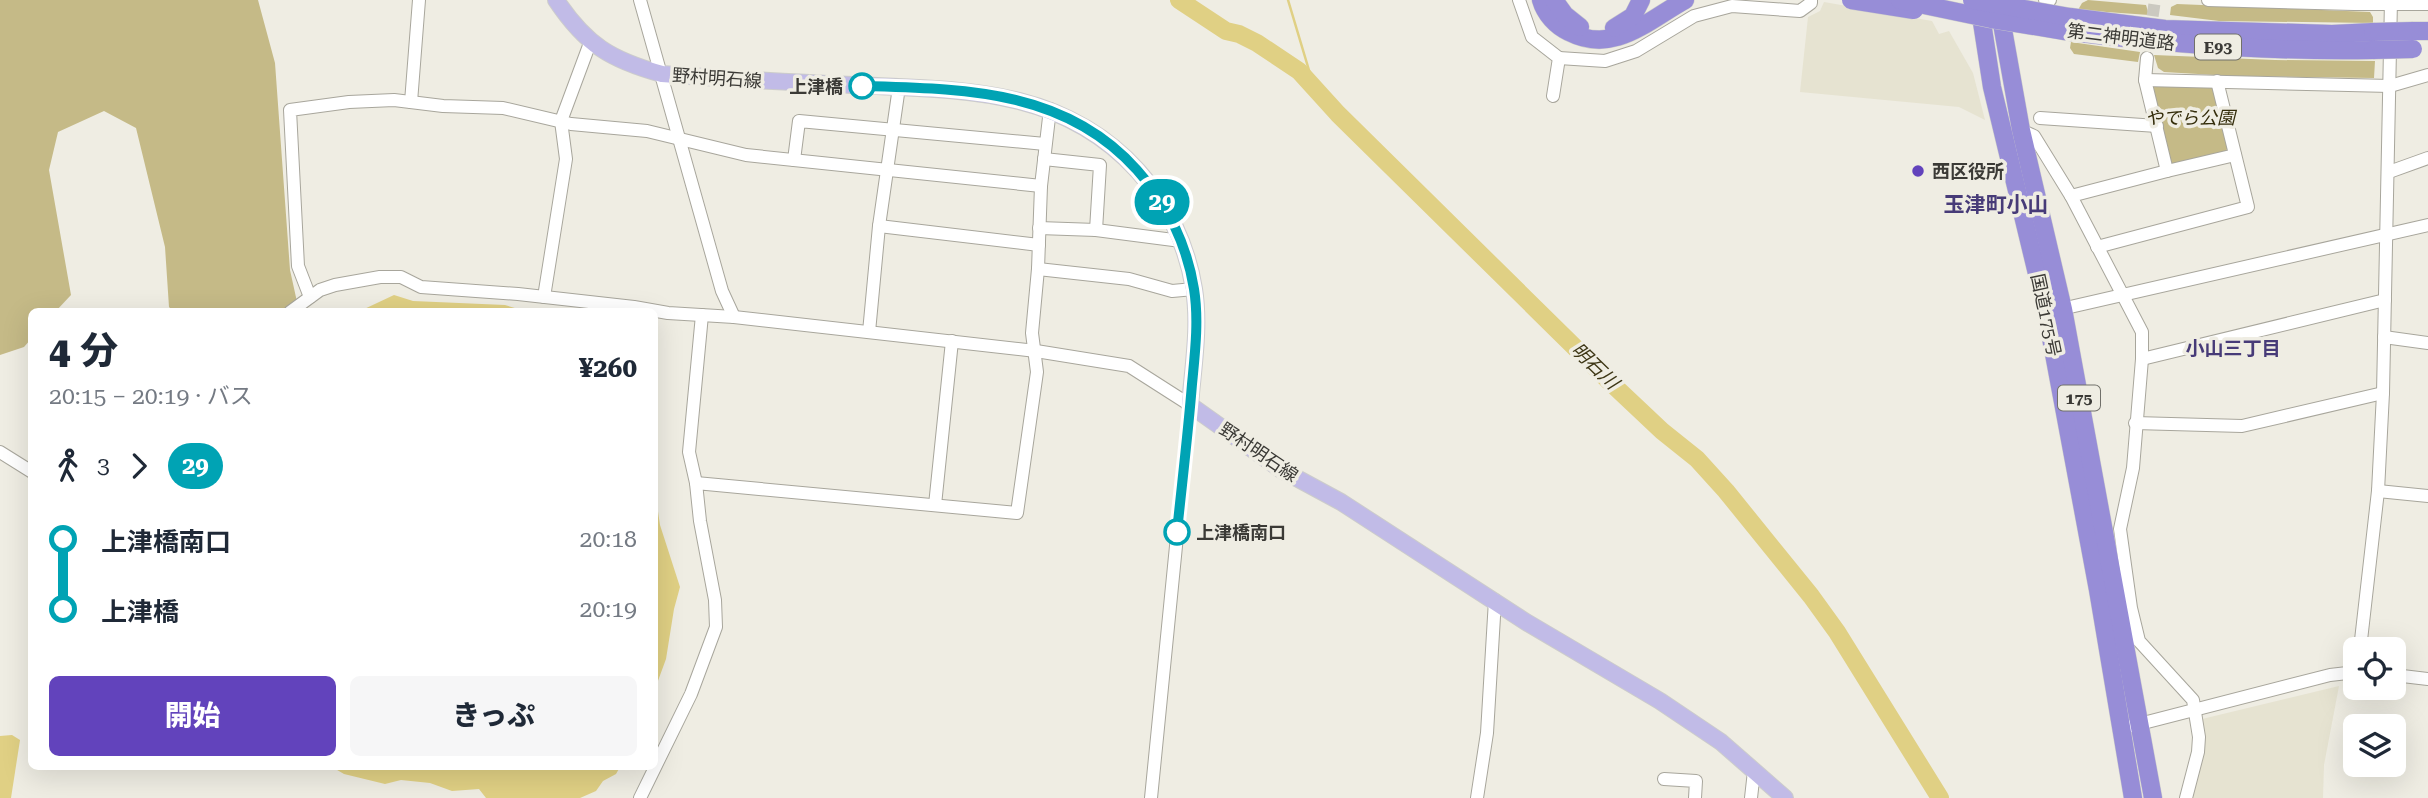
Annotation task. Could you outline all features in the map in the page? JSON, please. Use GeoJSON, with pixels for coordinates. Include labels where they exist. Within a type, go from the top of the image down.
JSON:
{"type":"FeatureCollection","features":[{"type":"Feature","properties":{"kind":"highway"},"geometry":{"type":"LineString","coordinates":[[1541,0],[1551,19],[1563,29],[1591,41],[1623,36],[1685,0]]}},
{"type":"Feature","properties":{"kind":"highway"},"geometry":{"type":"LineString","coordinates":[[1554,0],[1565,16],[1582,29],[1595,31],[1612,30],[1633,16],[1641,0]]}},
{"type":"Feature","properties":{"kind":"highway"},"geometry":{"type":"LineString","coordinates":[[1851,0],[1991,19]]}},
{"type":"Feature","properties":{"kind":"highway","name":"第二神明道路"},"geometry":{"type":"LineString","coordinates":[[1900,0],[1991,19],[2165,29],[2332,34],[2420,49]]}},
{"type":"Feature","properties":{"kind":"highway","name":"第二神明道路"},"geometry":{"type":"LineString","coordinates":[[1972,0],[2067,24]]}},
{"type":"Feature","properties":{"kind":"highway","name":"国道175号"},"geometry":{"type":"LineString","coordinates":[[1978,0],[1992,88],[2054,310],[2125,609],[2153,798]]}},
{"type":"Feature","properties":{"kind":"highway","name":"国道175号"},"geometry":{"type":"LineString","coordinates":[[1998,0],[2054,310],[2133,798]]}},
{"type":"Feature","properties":{"kind":"highway","name":"第二神明道路"},"geometry":{"type":"LineString","coordinates":[[2373,41],[2421,31]]}},
{"type":"Feature","properties":{"kind":"main road","name":"野村明石線"},"geometry":{"type":"LineString","coordinates":[[556,0],[568,19],[590,43],[627,65],[662,75],[971,91],[1050,109],[1079,122],[1127,159],[1160,199],[1181,241],[1194,289],[1196,333],[1190,405],[1280,469],[1341,502],[1526,622],[1660,701],[1721,742],[1785,798]]}},
{"type":"Feature","properties":{"kind":"street"},"geometry":{"type":"LineString","coordinates":[[411,102],[419,0]]}},
{"type":"Feature","properties":{"kind":"street"},"geometry":{"type":"LineString","coordinates":[[640,0],[722,291],[734,317]]}},
{"type":"Feature","properties":{"kind":"street"},"geometry":{"type":"LineString","coordinates":[[1519,0],[1532,37],[1559,58],[1605,61],[1636,51],[1694,16],[1732,6],[1800,10],[1811,3],[1811,0]]}},
{"type":"Feature","properties":{"kind":"street"},"geometry":{"type":"LineString","coordinates":[[2045,0],[2050,0]]}},
{"type":"Feature","properties":{"kind":"street"},"geometry":{"type":"LineString","coordinates":[[2208,0],[2428,4]]}},
{"type":"Feature","properties":{"kind":"street"},"geometry":{"type":"LineString","coordinates":[[2361,637],[2378,491],[2383,393],[2390,2]]}},
{"type":"Feature","properties":{"kind":"street"},"geometry":{"type":"LineString","coordinates":[[544,297],[566,159],[561,121],[590,43]]}},
{"type":"Feature","properties":{"kind":"street"},"geometry":{"type":"LineString","coordinates":[[1553,96],[1559,58]]}},
{"type":"Feature","properties":{"kind":"street"},"geometry":{"type":"LineString","coordinates":[[2147,58],[2146,80],[2167,171]]}},
{"type":"Feature","properties":{"kind":"street"},"geometry":{"type":"LineString","coordinates":[[2146,80],[2389,86],[2428,75]]}},
{"type":"Feature","properties":{"kind":"street"},"geometry":{"type":"LineString","coordinates":[[2097,247],[2249,207],[2217,81]]}},
{"type":"Feature","properties":{"kind":"street"},"geometry":{"type":"LineString","coordinates":[[869,332],[879,226],[899,87]]}},
{"type":"Feature","properties":{"kind":"street"},"geometry":{"type":"LineString","coordinates":[[310,297],[298,266],[290,110],[349,102],[394,100],[503,108],[571,124],[647,131],[746,155],[1041,186]]}},
{"type":"Feature","properties":{"kind":"street"},"geometry":{"type":"LineString","coordinates":[[696,483],[1017,513],[1038,372],[1032,333],[1038,270],[1041,186],[1050,109]]}},
{"type":"Feature","properties":{"kind":"street"},"geometry":{"type":"LineString","coordinates":[[2040,118],[2157,126]]}},
{"type":"Feature","properties":{"kind":"street"},"geometry":{"type":"LineString","coordinates":[[794,160],[799,121],[1045,144]]}},
{"type":"Feature","properties":{"kind":"street"},"geometry":{"type":"LineString","coordinates":[[2021,130],[2034,136],[2071,196],[2142,332],[2133,468],[2120,529],[2125,609],[2139,640],[2193,699],[2199,737],[2198,752],[2186,798]]}},
{"type":"Feature","properties":{"kind":"street"},"geometry":{"type":"LineString","coordinates":[[2071,196],[2235,155]]}},
{"type":"Feature","properties":{"kind":"street"},"geometry":{"type":"LineString","coordinates":[[2389,173],[2428,158]]}},
{"type":"Feature","properties":{"kind":"street"},"geometry":{"type":"LineString","coordinates":[[1044,159],[1100,165],[1096,230]]}},
{"type":"Feature","properties":{"kind":"street"},"geometry":{"type":"LineString","coordinates":[[2054,310],[2428,225]]}},
{"type":"Feature","properties":{"kind":"street"},"geometry":{"type":"LineString","coordinates":[[879,226],[1039,245]]}},
{"type":"Feature","properties":{"kind":"street"},"geometry":{"type":"LineString","coordinates":[[1040,228],[1096,230],[1181,241]]}},
{"type":"Feature","properties":{"kind":"street"},"geometry":{"type":"LineString","coordinates":[[1038,270],[1129,279],[1172,291],[1194,289]]}},
{"type":"Feature","properties":{"kind":"street"},"geometry":{"type":"LineString","coordinates":[[295,308],[310,297],[335,285],[380,277],[401,277],[421,287],[640,308]]}},
{"type":"Feature","properties":{"kind":"street"},"geometry":{"type":"LineString","coordinates":[[2142,359],[2385,300]]}},
{"type":"Feature","properties":{"kind":"street"},"geometry":{"type":"LineString","coordinates":[[658,311],[952,341],[1129,366],[1190,405],[1152,798]]}},
{"type":"Feature","properties":{"kind":"street"},"geometry":{"type":"LineString","coordinates":[[658,761],[691,694],[716,627],[715,600],[689,452],[702,315]]}},
{"type":"Feature","properties":{"kind":"street"},"geometry":{"type":"LineString","coordinates":[[2384,337],[2428,343]]}},
{"type":"Feature","properties":{"kind":"street"},"geometry":{"type":"LineString","coordinates":[[935,505],[952,341]]}},
{"type":"Feature","properties":{"kind":"street"},"geometry":{"type":"LineString","coordinates":[[2135,424],[2242,426],[2383,393]]}},
{"type":"Feature","properties":{"kind":"street"},"geometry":{"type":"LineString","coordinates":[[0,452],[28,470]]}},
{"type":"Feature","properties":{"kind":"street"},"geometry":{"type":"LineString","coordinates":[[2378,491],[2428,496]]}},
{"type":"Feature","properties":{"kind":"street"},"geometry":{"type":"LineString","coordinates":[[2100,509],[2125,508]]}},
{"type":"Feature","properties":{"kind":"street"},"geometry":{"type":"LineString","coordinates":[[1478,798],[1487,733],[1494,600]]}},
{"type":"Feature","properties":{"kind":"street"},"geometry":{"type":"LineString","coordinates":[[2120,729],[2343,674]]}},
{"type":"Feature","properties":{"kind":"street"},"geometry":{"type":"LineString","coordinates":[[2406,676],[2428,678]]}},
{"type":"Feature","properties":{"kind":"street"},"geometry":{"type":"LineString","coordinates":[[640,798],[654,770]]}},
{"type":"Feature","properties":{"kind":"street"},"geometry":{"type":"LineString","coordinates":[[1751,798],[1754,771]]}},
{"type":"Feature","properties":{"kind":"street"},"geometry":{"type":"LineString","coordinates":[[1664,779],[1696,781],[1695,798]]}},
{"type":"Feature","properties":{"kind":"shaded area"},"geometry":{"type":"Polygon","coordinates":[[[1824,2],[1932,21],[1939,34],[1949,31],[1973,73],[1985,120],[1959,107],[1800,92],[1808,17],[1820,11],[1824,2]]]}},
{"type":"Feature","properties":{"kind":"shaded area"},"geometry":{"type":"Polygon","coordinates":[[[394,295],[413,301],[505,305],[515,308],[366,308],[394,295]]]}},
{"type":"Feature","properties":{"kind":"shaded area"},"geometry":{"type":"Polygon","coordinates":[[[658,511],[680,587],[666,659],[658,681],[658,511]]]}},
{"type":"Feature","properties":{"kind":"shaded area"},"geometry":{"type":"Polygon","coordinates":[[[2339,686],[2324,765],[2323,798],[2192,798],[2202,719],[2339,686]]]}},
{"type":"Feature","properties":{"kind":"shaded area"},"geometry":{"type":"Polygon","coordinates":[[[12,735],[20,740],[11,798],[0,798],[0,736],[12,735]]]}},
{"type":"Feature","properties":{"kind":"shaded area"},"geometry":{"type":"Polygon","coordinates":[[[337,770],[618,770],[603,781],[596,791],[580,798],[486,798],[479,789],[452,791],[430,783],[401,780],[385,784],[337,770]]]}},
{"type":"Feature","properties":{"kind":"green space"},"geometry":{"type":"Polygon","coordinates":[[[0,0],[258,0],[275,63],[290,270],[298,308],[169,307],[165,247],[136,128],[104,111],[58,132],[49,170],[71,295],[59,308],[28,308],[28,342],[24,347],[0,355],[0,0]]]}},
{"type":"Feature","properties":{"kind":"green space"},"geometry":{"type":"Polygon","coordinates":[[[2088,0],[2146,5],[2149,15],[2078,10],[2082,3],[2088,0]]]}},
{"type":"Feature","properties":{"kind":"green space"},"geometry":{"type":"Polygon","coordinates":[[[2177,4],[2370,12],[2373,23],[2219,21],[2170,15],[2171,7],[2177,4]]]}},
{"type":"Feature","properties":{"kind":"green space"},"geometry":{"type":"Polygon","coordinates":[[[2071,42],[2140,52],[2138,62],[2074,54],[2070,48],[2071,42]]]}},
{"type":"Feature","properties":{"kind":"green space"},"geometry":{"type":"Polygon","coordinates":[[[2154,55],[2375,61],[2374,78],[2164,72],[2158,68],[2154,55]]]}},
{"type":"Feature","properties":{"kind":"green space","name":"やでら公園"},"geometry":{"type":"Polygon","coordinates":[[[2154,84],[2214,85],[2228,147],[2224,155],[2175,165],[2169,162],[2152,88],[2154,84]]]}},
{"type":"Feature","properties":{"kind":"waterway","name":"明石川"},"geometry":{"type":"LineString","coordinates":[[1179,0],[1226,31],[1257,43],[1299,71],[1338,114],[1610,382],[1662,431],[1697,459],[1811,596],[1837,632],[1940,798]]}},
{"type":"Feature","properties":{"kind":"waterway"},"geometry":{"type":"LineString","coordinates":[[1288,0],[1314,87]]}},
{"type":"Feature","properties":{"kind":"tunnel"},"geometry":{"type":"LineString","coordinates":[[2150,34],[2155,0]]}},
{"type":"Feature","properties":{"kind":"bus line","name":"29"},"geometry":{"type":"LineString","coordinates":[[862,86],[971,91],[1050,109],[1079,122],[1104,139],[1127,159],[1160,199],[1181,241],[1194,289],[1196,333],[1177,532]]}},
{"type":"Feature","properties":{"kind":"place","name":"上津橋"},"geometry":{"type":"Point","coordinates":[862,86]}},
{"type":"Feature","properties":{"kind":"place","name":"西区役所"},"geometry":{"type":"Point","coordinates":[1918,171]}},
{"type":"Feature","properties":{"kind":"place","name":"上津橋南口"},"geometry":{"type":"Point","coordinates":[1177,532]}},
{"type":"Feature","properties":{"kind":"district","name":"玉津町小山"},"geometry":{"type":"Point","coordinates":[1996,205]}},
{"type":"Feature","properties":{"kind":"district","name":"小山三丁目"},"geometry":{"type":"Point","coordinates":[2233,348]}}]}
